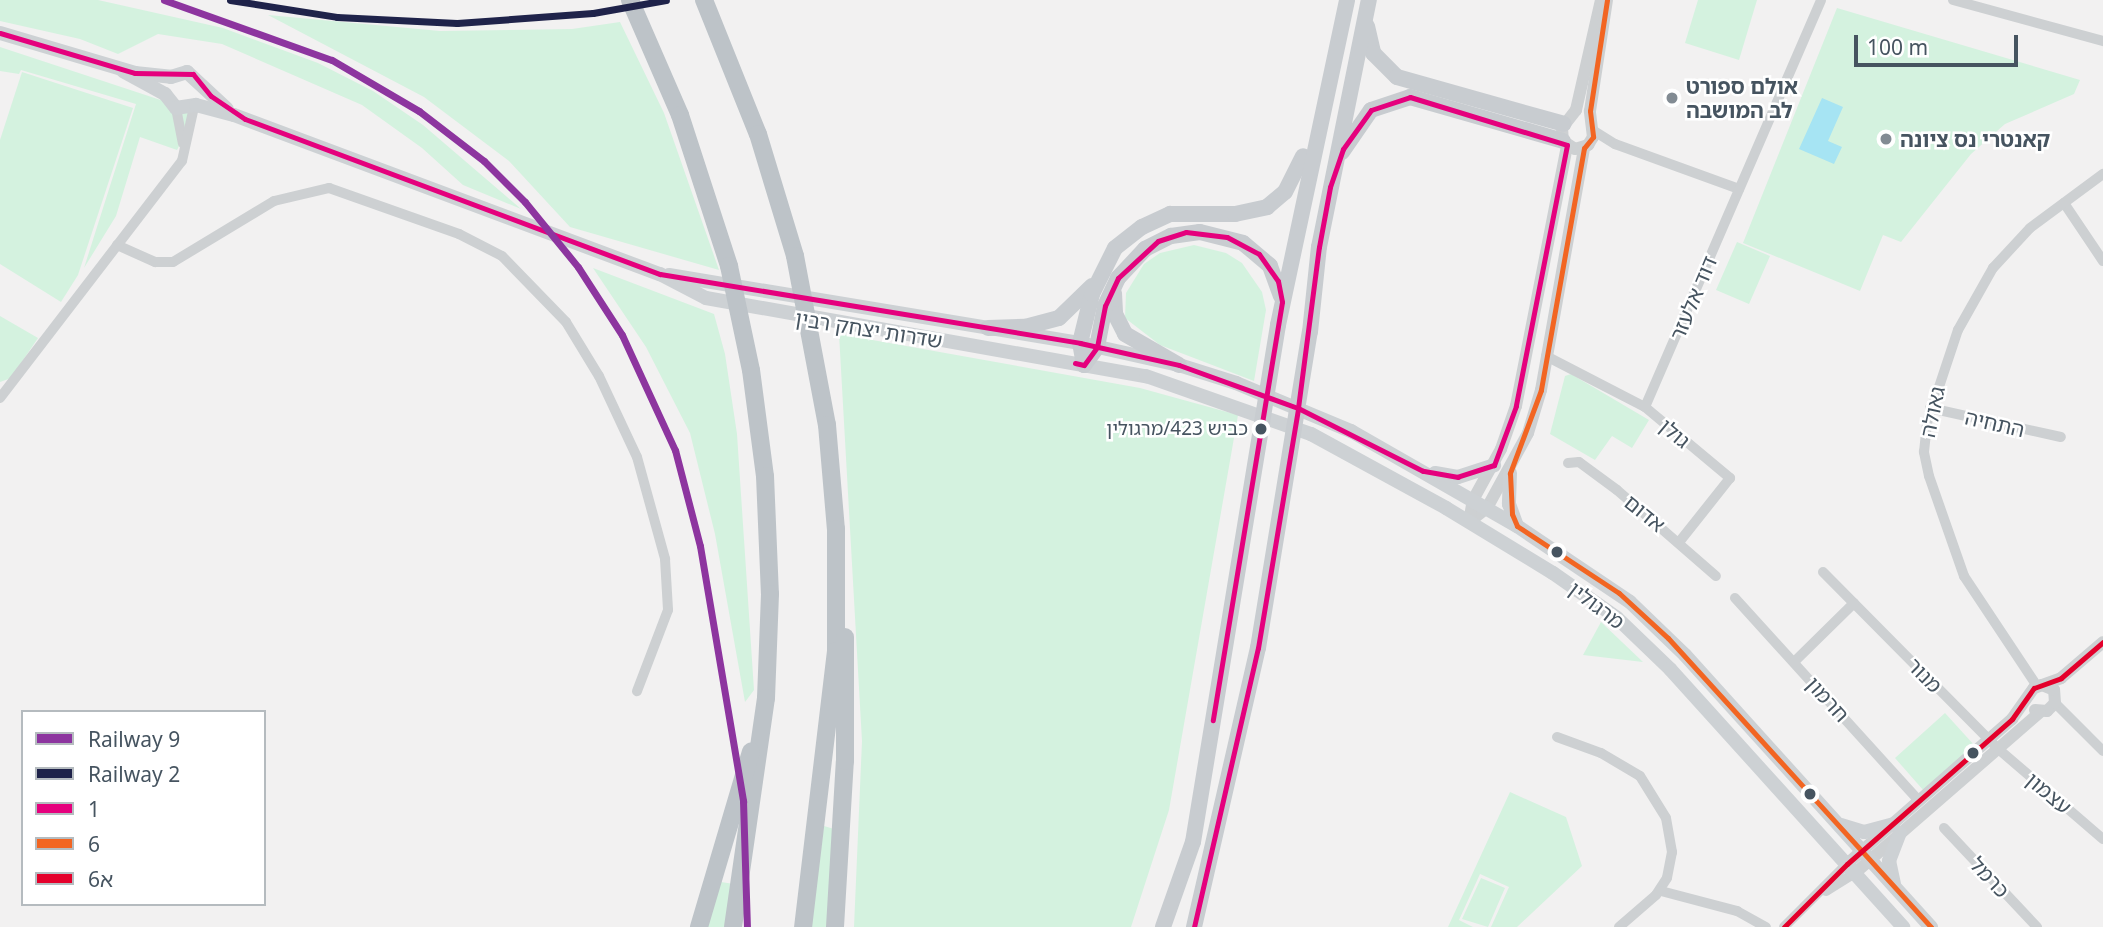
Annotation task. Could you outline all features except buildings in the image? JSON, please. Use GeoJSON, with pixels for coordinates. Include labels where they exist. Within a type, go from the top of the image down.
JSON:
{"type":"FeatureCollection","features":[{"type":"Feature","properties":{"kind":"highway"},"geometry":{"type":"LineString","coordinates":[[630,0],[675,103],[715,218],[752,378],[769,526],[766,698],[733,927]]}},
{"type":"Feature","properties":{"kind":"highway"},"geometry":{"type":"LineString","coordinates":[[704,0],[738,80],[780,204],[806,303],[822,391],[848,665],[835,927]]}},
{"type":"Feature","properties":{"kind":"highway"},"geometry":{"type":"LineString","coordinates":[[803,927],[834,685],[835,529]]}},
{"type":"Feature","properties":{"kind":"highway"},"geometry":{"type":"LineString","coordinates":[[699,927],[766,698]]}},
{"type":"Feature","properties":{"kind":"main road"},"geometry":{"type":"LineString","coordinates":[[1163,927],[1193,842],[1282,302],[1320,114],[1347,0]]}},
{"type":"Feature","properties":{"kind":"main road"},"geometry":{"type":"LineString","coordinates":[[1367,6],[1373,53],[1397,77],[1566,132]]}},
{"type":"Feature","properties":{"kind":"main road"},"geometry":{"type":"LineString","coordinates":[[1194,927],[1238,748],[1285,492],[1330,187],[1367,6]]}},
{"type":"Feature","properties":{"kind":"main road","name":"שדרות יצחק רבין"},"geometry":{"type":"LineString","coordinates":[[0,33],[40,41],[123,71],[165,94],[176,108],[195,106],[245,119],[660,274],[695,294],[747,309],[1084,365]]}},
{"type":"Feature","properties":{"kind":"main road","name":"שדרות יצחק רבין"},"geometry":{"type":"LineString","coordinates":[[123,71],[171,77],[187,72],[198,78],[203,89],[245,119]]}},
{"type":"Feature","properties":{"kind":"main road"},"geometry":{"type":"LineString","coordinates":[[165,94],[171,77]]}},
{"type":"Feature","properties":{"kind":"main road"},"geometry":{"type":"LineString","coordinates":[[195,106],[203,89]]}},
{"type":"Feature","properties":{"kind":"main road"},"geometry":{"type":"LineString","coordinates":[[1330,187],[1343,149],[1359,124],[1371,110],[1398,98],[1410,97],[1566,132]]}},
{"type":"Feature","properties":{"kind":"main road"},"geometry":{"type":"LineString","coordinates":[[988,328],[1025,327],[1059,318],[1096,281],[1115,248],[1155,220],[1186,211],[1245,213],[1277,200],[1296,173],[1320,114]]}},
{"type":"Feature","properties":{"kind":"main road"},"geometry":{"type":"LineString","coordinates":[[1084,365],[1097,347],[1105,306],[1118,278],[1158,241],[1186,232],[1216,234],[1259,254],[1278,281],[1282,302]]}},
{"type":"Feature","properties":{"kind":"main road","name":"שדרות יצחק רבין"},"geometry":{"type":"LineString","coordinates":[[660,274],[1080,343]]}},
{"type":"Feature","properties":{"kind":"main road"},"geometry":{"type":"LineString","coordinates":[[1118,278],[1114,305],[1125,334],[1179,365]]}},
{"type":"Feature","properties":{"kind":"main road"},"geometry":{"type":"LineString","coordinates":[[1084,365],[1080,343],[1096,281]]}},
{"type":"Feature","properties":{"kind":"main road","name":"מרגולין"},"geometry":{"type":"LineString","coordinates":[[1080,343],[1179,365],[1314,415],[1423,471],[1517,526],[1598,578],[1653,623],[1931,927]]}},
{"type":"Feature","properties":{"kind":"main road","name":"מרגולין"},"geometry":{"type":"LineString","coordinates":[[1084,365],[1181,386],[1311,434],[1469,522],[1586,595],[1629,628],[1903,927]]}},
{"type":"Feature","properties":{"kind":"main road"},"geometry":{"type":"LineString","coordinates":[[1423,471],[1458,477],[1494,465]]}},
{"type":"Feature","properties":{"kind":"main road"},"geometry":{"type":"LineString","coordinates":[[1510,473],[1509,504],[1517,526]]}},
{"type":"Feature","properties":{"kind":"main road"},"geometry":{"type":"LineString","coordinates":[[1833,818],[1864,832],[1896,828],[1889,861],[1896,888]]}},
{"type":"Feature","properties":{"kind":"street"},"geometry":{"type":"LineString","coordinates":[[1469,522],[1473,500],[1494,465],[1516,406],[1566,132],[1588,65],[1604,0]]}},
{"type":"Feature","properties":{"kind":"street"},"geometry":{"type":"LineString","coordinates":[[1469,522],[1487,508],[1510,473],[1528,433],[1590,136],[1590,111],[1604,0]]}},
{"type":"Feature","properties":{"kind":"street","name":"דוד אלעזר"},"geometry":{"type":"LineString","coordinates":[[1646,407],[1821,0]]}},
{"type":"Feature","properties":{"kind":"street"},"geometry":{"type":"LineString","coordinates":[[1953,0],[2103,41]]}},
{"type":"Feature","properties":{"kind":"street"},"geometry":{"type":"LineString","coordinates":[[0,398],[181,161],[195,106]]}},
{"type":"Feature","properties":{"kind":"street"},"geometry":{"type":"LineString","coordinates":[[176,108],[183,134],[181,161]]}},
{"type":"Feature","properties":{"kind":"street"},"geometry":{"type":"LineString","coordinates":[[1566,132],[1580,117],[1590,136]]}},
{"type":"Feature","properties":{"kind":"street"},"geometry":{"type":"LineString","coordinates":[[1566,132],[1615,144],[1739,189]]}},
{"type":"Feature","properties":{"kind":"street","name":"גאולה"},"geometry":{"type":"LineString","coordinates":[[2036,688],[1964,576],[1941,520],[1924,452],[1930,408],[1973,296],[2010,247],[2103,174]]}},
{"type":"Feature","properties":{"kind":"street"},"geometry":{"type":"LineString","coordinates":[[117,245],[155,262],[173,262],[274,201],[329,188],[460,234],[502,256],[566,322],[599,376],[637,457],[665,559],[668,610],[637,691]]}},
{"type":"Feature","properties":{"kind":"street"},"geometry":{"type":"LineString","coordinates":[[2064,203],[2103,261]]}},
{"type":"Feature","properties":{"kind":"street","name":"גולן"},"geometry":{"type":"LineString","coordinates":[[1546,356],[1646,407],[1730,478],[1680,541]]}},
{"type":"Feature","properties":{"kind":"street","name":"התחיה"},"geometry":{"type":"LineString","coordinates":[[1930,408],[2061,437]]}},
{"type":"Feature","properties":{"kind":"street","name":"אדום"},"geometry":{"type":"LineString","coordinates":[[1568,463],[1579,462],[1680,541],[1716,576]]}},
{"type":"Feature","properties":{"kind":"street","name":"מנור"},"geometry":{"type":"LineString","coordinates":[[1823,572],[1992,743]]}},
{"type":"Feature","properties":{"kind":"street","name":"חרמון"},"geometry":{"type":"LineString","coordinates":[[1735,598],[1919,801]]}},
{"type":"Feature","properties":{"kind":"street"},"geometry":{"type":"LineString","coordinates":[[1794,662],[1854,603]]}},
{"type":"Feature","properties":{"kind":"street"},"geometry":{"type":"LineString","coordinates":[[1784,927],[1992,743],[2036,688],[2053,682],[2103,642]]}},
{"type":"Feature","properties":{"kind":"street"},"geometry":{"type":"LineString","coordinates":[[1896,828],[1919,801],[1992,743],[2050,706],[2082,661]]}},
{"type":"Feature","properties":{"kind":"street"},"geometry":{"type":"LineString","coordinates":[[2036,688],[2032,708],[2050,706],[2103,751]]}},
{"type":"Feature","properties":{"kind":"street"},"geometry":{"type":"LineString","coordinates":[[2036,688],[2054,690],[2050,706]]}},
{"type":"Feature","properties":{"kind":"street"},"geometry":{"type":"LineString","coordinates":[[1556,737],[1624,765],[1651,789],[1671,835],[1670,869],[1661,891],[1619,927]]}},
{"type":"Feature","properties":{"kind":"street","name":"עצמון"},"geometry":{"type":"LineString","coordinates":[[1992,743],[2103,839]]}},
{"type":"Feature","properties":{"kind":"street","name":"כרמל"},"geometry":{"type":"LineString","coordinates":[[1944,828],[2036,927]]}},
{"type":"Feature","properties":{"kind":"street"},"geometry":{"type":"LineString","coordinates":[[1661,891],[1737,911],[1766,927]]}},
{"type":"Feature","properties":{"kind":"green space"},"geometry":{"type":"Polygon","coordinates":[[[0,0],[98,0],[223,28],[318,63],[373,91],[423,125],[521,209],[463,185],[422,148],[362,105],[222,44],[158,34],[118,54],[80,39],[0,21],[0,0]]]}},
{"type":"Feature","properties":{"kind":"green space"},"geometry":{"type":"Polygon","coordinates":[[[1698,0],[1757,0],[1739,60],[1685,43],[1698,0]]]}},
{"type":"Feature","properties":{"kind":"green space","name":"קאנטרי נס ציונה"},"geometry":{"type":"Polygon","coordinates":[[[1837,8],[2080,80],[2074,94],[2005,124],[1971,154],[1901,242],[1883,235],[1860,291],[1743,243],[1837,8]]]}},
{"type":"Feature","properties":{"kind":"green space"},"geometry":{"type":"Polygon","coordinates":[[[268,15],[440,31],[572,29],[620,22],[664,113],[719,270],[570,227],[509,161],[424,97],[268,15]]]}},
{"type":"Feature","properties":{"kind":"green space"},"geometry":{"type":"Polygon","coordinates":[[[0,47],[197,112],[177,150],[140,137],[116,216],[84,268],[136,104],[21,70],[19,74],[0,71],[0,47]]]}},
{"type":"Feature","properties":{"kind":"green space"},"geometry":{"type":"Polygon","coordinates":[[[22,72],[133,108],[78,275],[61,302],[0,264],[0,140],[22,72]]]}},
{"type":"Feature","properties":{"kind":"green space"},"geometry":{"type":"Polygon","coordinates":[[[1737,242],[1770,256],[1749,304],[1716,290],[1737,242]]]}},
{"type":"Feature","properties":{"kind":"green space"},"geometry":{"type":"Polygon","coordinates":[[[1194,245],[1226,253],[1242,263],[1262,292],[1266,310],[1254,381],[1160,345],[1125,318],[1126,293],[1144,264],[1160,253],[1194,245]]]}},
{"type":"Feature","properties":{"kind":"green space"},"geometry":{"type":"Polygon","coordinates":[[[593,268],[714,314],[725,354],[737,434],[754,690],[745,702],[715,534],[690,433],[646,347],[593,268]]]}},
{"type":"Feature","properties":{"kind":"green space"},"geometry":{"type":"Polygon","coordinates":[[[0,316],[38,338],[11,378],[0,382],[0,316]]]}},
{"type":"Feature","properties":{"kind":"green space"},"geometry":{"type":"Polygon","coordinates":[[[839,334],[1140,388],[1238,415],[1169,810],[1131,927],[854,927],[862,741],[839,334]]]}},
{"type":"Feature","properties":{"kind":"green space"},"geometry":{"type":"Polygon","coordinates":[[[1571,374],[1649,420],[1632,448],[1612,436],[1595,460],[1550,434],[1565,376],[1571,374]]]}},
{"type":"Feature","properties":{"kind":"green space"},"geometry":{"type":"Polygon","coordinates":[[[1601,622],[1643,662],[1583,655],[1601,622]]]}},
{"type":"Feature","properties":{"kind":"green space"},"geometry":{"type":"Polygon","coordinates":[[[1945,713],[1975,746],[1924,791],[1895,758],[1945,713]]]}},
{"type":"Feature","properties":{"kind":"green space"},"geometry":{"type":"Polygon","coordinates":[[[1510,792],[1566,817],[1582,866],[1517,927],[1491,927],[1509,887],[1480,874],[1459,920],[1473,927],[1448,927],[1510,792]]]}},
{"type":"Feature","properties":{"kind":"green space"},"geometry":{"type":"Polygon","coordinates":[[[824,826],[834,829],[827,927],[810,927],[824,826]]]}},
{"type":"Feature","properties":{"kind":"green space"},"geometry":{"type":"Polygon","coordinates":[[[1481,878],[1505,888],[1488,927],[1462,919],[1481,878]]]}},
{"type":"Feature","properties":{"kind":"green space"},"geometry":{"type":"Polygon","coordinates":[[[721,882],[734,884],[726,927],[705,927],[721,882]]]}},
{"type":"Feature","properties":{"kind":"water"},"geometry":{"type":"Polygon","coordinates":[[[1822,98],[1843,107],[1828,141],[1842,147],[1834,164],[1799,149],[1822,98]]]}},
{"type":"Feature","properties":{"kind":"rail line","name":"9"},"geometry":{"type":"LineString","coordinates":[[164,0],[332,60],[419,111],[484,161],[525,202],[578,267],[622,335],[675,450],[700,546],[743,801],[747,927]]}},
{"type":"Feature","properties":{"kind":"rail line","name":"2"},"geometry":{"type":"LineString","coordinates":[[230,0],[337,17],[457,23],[593,13],[666,0]]}},
{"type":"Feature","properties":{"kind":"transit line","name":"6"},"geometry":{"type":"LineString","coordinates":[[1607,0],[1590,111],[1593,137],[1584,148],[1541,390],[1510,473],[1512,514],[1517,526],[1619,593],[1668,638],[1931,927]]}},
{"type":"Feature","properties":{"kind":"transit line","name":"1"},"geometry":{"type":"LineString","coordinates":[[0,33],[135,73],[193,74],[211,96],[245,119],[660,274],[1080,343],[1179,365],[1298,408]]}},
{"type":"Feature","properties":{"kind":"transit line","name":"1"},"geometry":{"type":"LineString","coordinates":[[1410,97],[1567,145],[1516,406],[1494,465],[1458,477],[1423,471],[1298,408],[1319,247],[1330,187],[1343,149],[1371,110],[1410,97]]}},
{"type":"Feature","properties":{"kind":"transit line","name":"1"},"geometry":{"type":"LineString","coordinates":[[1075,363],[1084,365],[1097,347],[1105,306],[1118,278],[1158,241],[1186,232],[1227,237],[1259,254],[1278,281],[1282,302],[1213,720]]}},
{"type":"Feature","properties":{"kind":"transit line","name":"1"},"geometry":{"type":"LineString","coordinates":[[1194,927],[1258,648],[1298,408]]}},
{"type":"Feature","properties":{"kind":"transit line","name":"6א"},"geometry":{"type":"LineString","coordinates":[[1784,927],[1847,864],[2012,719],[2034,688],[2061,678],[2103,642]]}},
{"type":"Feature","properties":{"kind":"place","name":"אולם ספורט לב המושבה"},"geometry":{"type":"Point","coordinates":[1672,98]}},
{"type":"Feature","properties":{"kind":"place","name":"קאנטרי נס ציונה"},"geometry":{"type":"Point","coordinates":[1886,139]}},
{"type":"Feature","properties":{"kind":"place","name":"כביש 423/מרגולין"},"geometry":{"type":"Point","coordinates":[1261,429]}}]}
